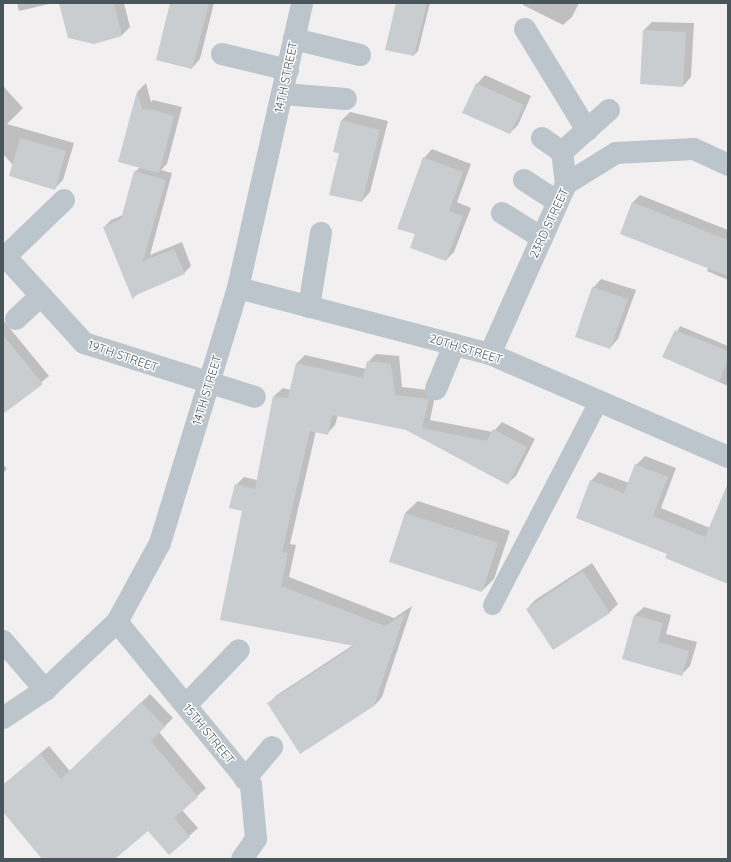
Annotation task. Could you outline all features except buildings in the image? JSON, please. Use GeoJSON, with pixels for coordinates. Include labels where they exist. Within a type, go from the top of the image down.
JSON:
{"type":"FeatureCollection","features":[{"type":"Feature","properties":{"kind":"street","name":"14TH STREET"},"geometry":{"type":"LineString","coordinates":[[3,718],[45,690],[117,622],[160,543],[238,288],[283,94],[302,3]]}},
{"type":"Feature","properties":{"kind":"street"},"geometry":{"type":"LineString","coordinates":[[525,29],[587,130]]}},
{"type":"Feature","properties":{"kind":"street"},"geometry":{"type":"LineString","coordinates":[[294,39],[360,55]]}},
{"type":"Feature","properties":{"kind":"street"},"geometry":{"type":"LineString","coordinates":[[222,54],[288,70]]}},
{"type":"Feature","properties":{"kind":"street"},"geometry":{"type":"LineString","coordinates":[[283,94],[346,99]]}},
{"type":"Feature","properties":{"kind":"street"},"geometry":{"type":"LineString","coordinates":[[524,180],[562,193],[562,152],[608,110]]}},
{"type":"Feature","properties":{"kind":"street"},"geometry":{"type":"LineString","coordinates":[[542,138],[562,152]]}},
{"type":"Feature","properties":{"kind":"street","name":"23RD STREET"},"geometry":{"type":"LineString","coordinates":[[490,354],[562,193],[616,153],[694,149],[728,165]]}},
{"type":"Feature","properties":{"kind":"street"},"geometry":{"type":"LineString","coordinates":[[4,255],[64,200]]}},
{"type":"Feature","properties":{"kind":"street"},"geometry":{"type":"LineString","coordinates":[[502,213],[542,238]]}},
{"type":"Feature","properties":{"kind":"street"},"geometry":{"type":"LineString","coordinates":[[309,307],[321,234]]}},
{"type":"Feature","properties":{"kind":"street","name":"19TH STREET"},"geometry":{"type":"LineString","coordinates":[[4,255],[84,343],[209,384],[255,397]]}},
{"type":"Feature","properties":{"kind":"street","name":"20TH STREET"},"geometry":{"type":"LineString","coordinates":[[238,288],[490,354],[728,457]]}},
{"type":"Feature","properties":{"kind":"street"},"geometry":{"type":"LineString","coordinates":[[16,319],[41,296]]}},
{"type":"Feature","properties":{"kind":"street"},"geometry":{"type":"LineString","coordinates":[[436,389],[454,345]]}},
{"type":"Feature","properties":{"kind":"street","name":"15TH STREET"},"geometry":{"type":"LineString","coordinates":[[117,622],[251,785],[256,839],[242,859]]}},
{"type":"Feature","properties":{"kind":"street"},"geometry":{"type":"LineString","coordinates":[[3,641],[45,690]]}},
{"type":"Feature","properties":{"kind":"street"},"geometry":{"type":"LineString","coordinates":[[186,705],[240,650]]}},
{"type":"Feature","properties":{"kind":"street"},"geometry":{"type":"LineString","coordinates":[[245,779],[272,747]]}},
{"type":"Feature","properties":{"kind":"lane"},"geometry":{"type":"LineString","coordinates":[[492,605],[598,401]]}}]}
